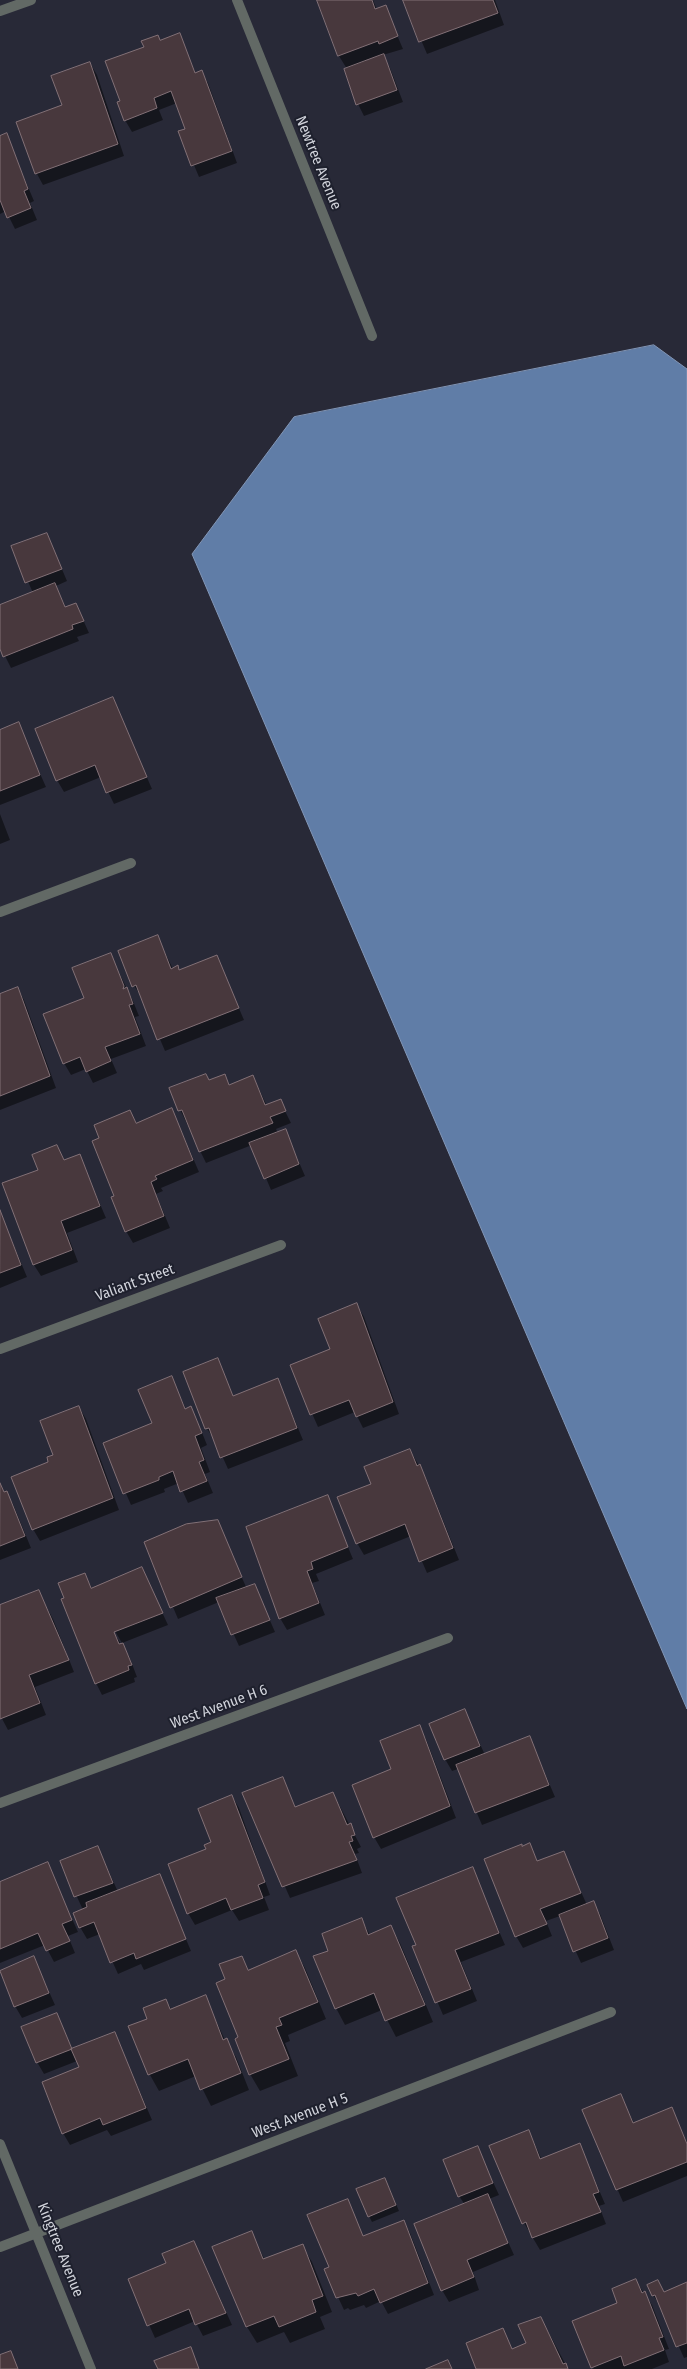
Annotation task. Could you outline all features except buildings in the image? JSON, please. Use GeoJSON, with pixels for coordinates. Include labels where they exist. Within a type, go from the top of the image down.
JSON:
{"type":"FeatureCollection","features":[{"type":"Feature","properties":{"kind":"street"},"geometry":{"type":"LineString","coordinates":[[0,12],[31,0]]}},
{"type":"Feature","properties":{"kind":"street","name":"Newtree Avenue"},"geometry":{"type":"LineString","coordinates":[[237,0],[372,336]]}},
{"type":"Feature","properties":{"kind":"street"},"geometry":{"type":"LineString","coordinates":[[0,912],[131,863]]}},
{"type":"Feature","properties":{"kind":"street","name":"Valiant Street"},"geometry":{"type":"LineString","coordinates":[[0,1349],[281,1245]]}},
{"type":"Feature","properties":{"kind":"street","name":"West Avenue H 6"},"geometry":{"type":"LineString","coordinates":[[0,1803],[448,1638]]}},
{"type":"Feature","properties":{"kind":"street","name":"West Avenue H 5"},"geometry":{"type":"LineString","coordinates":[[0,2248],[611,2012]]}},
{"type":"Feature","properties":{"kind":"street","name":"Kingtree Avenue"},"geometry":{"type":"LineString","coordinates":[[0,2144],[91,2369]]}},
{"type":"Feature","properties":{"kind":"water"},"geometry":{"type":"Polygon","coordinates":[[[654,345],[687,369],[687,1709],[192,554],[294,417],[654,345]]]}}]}
